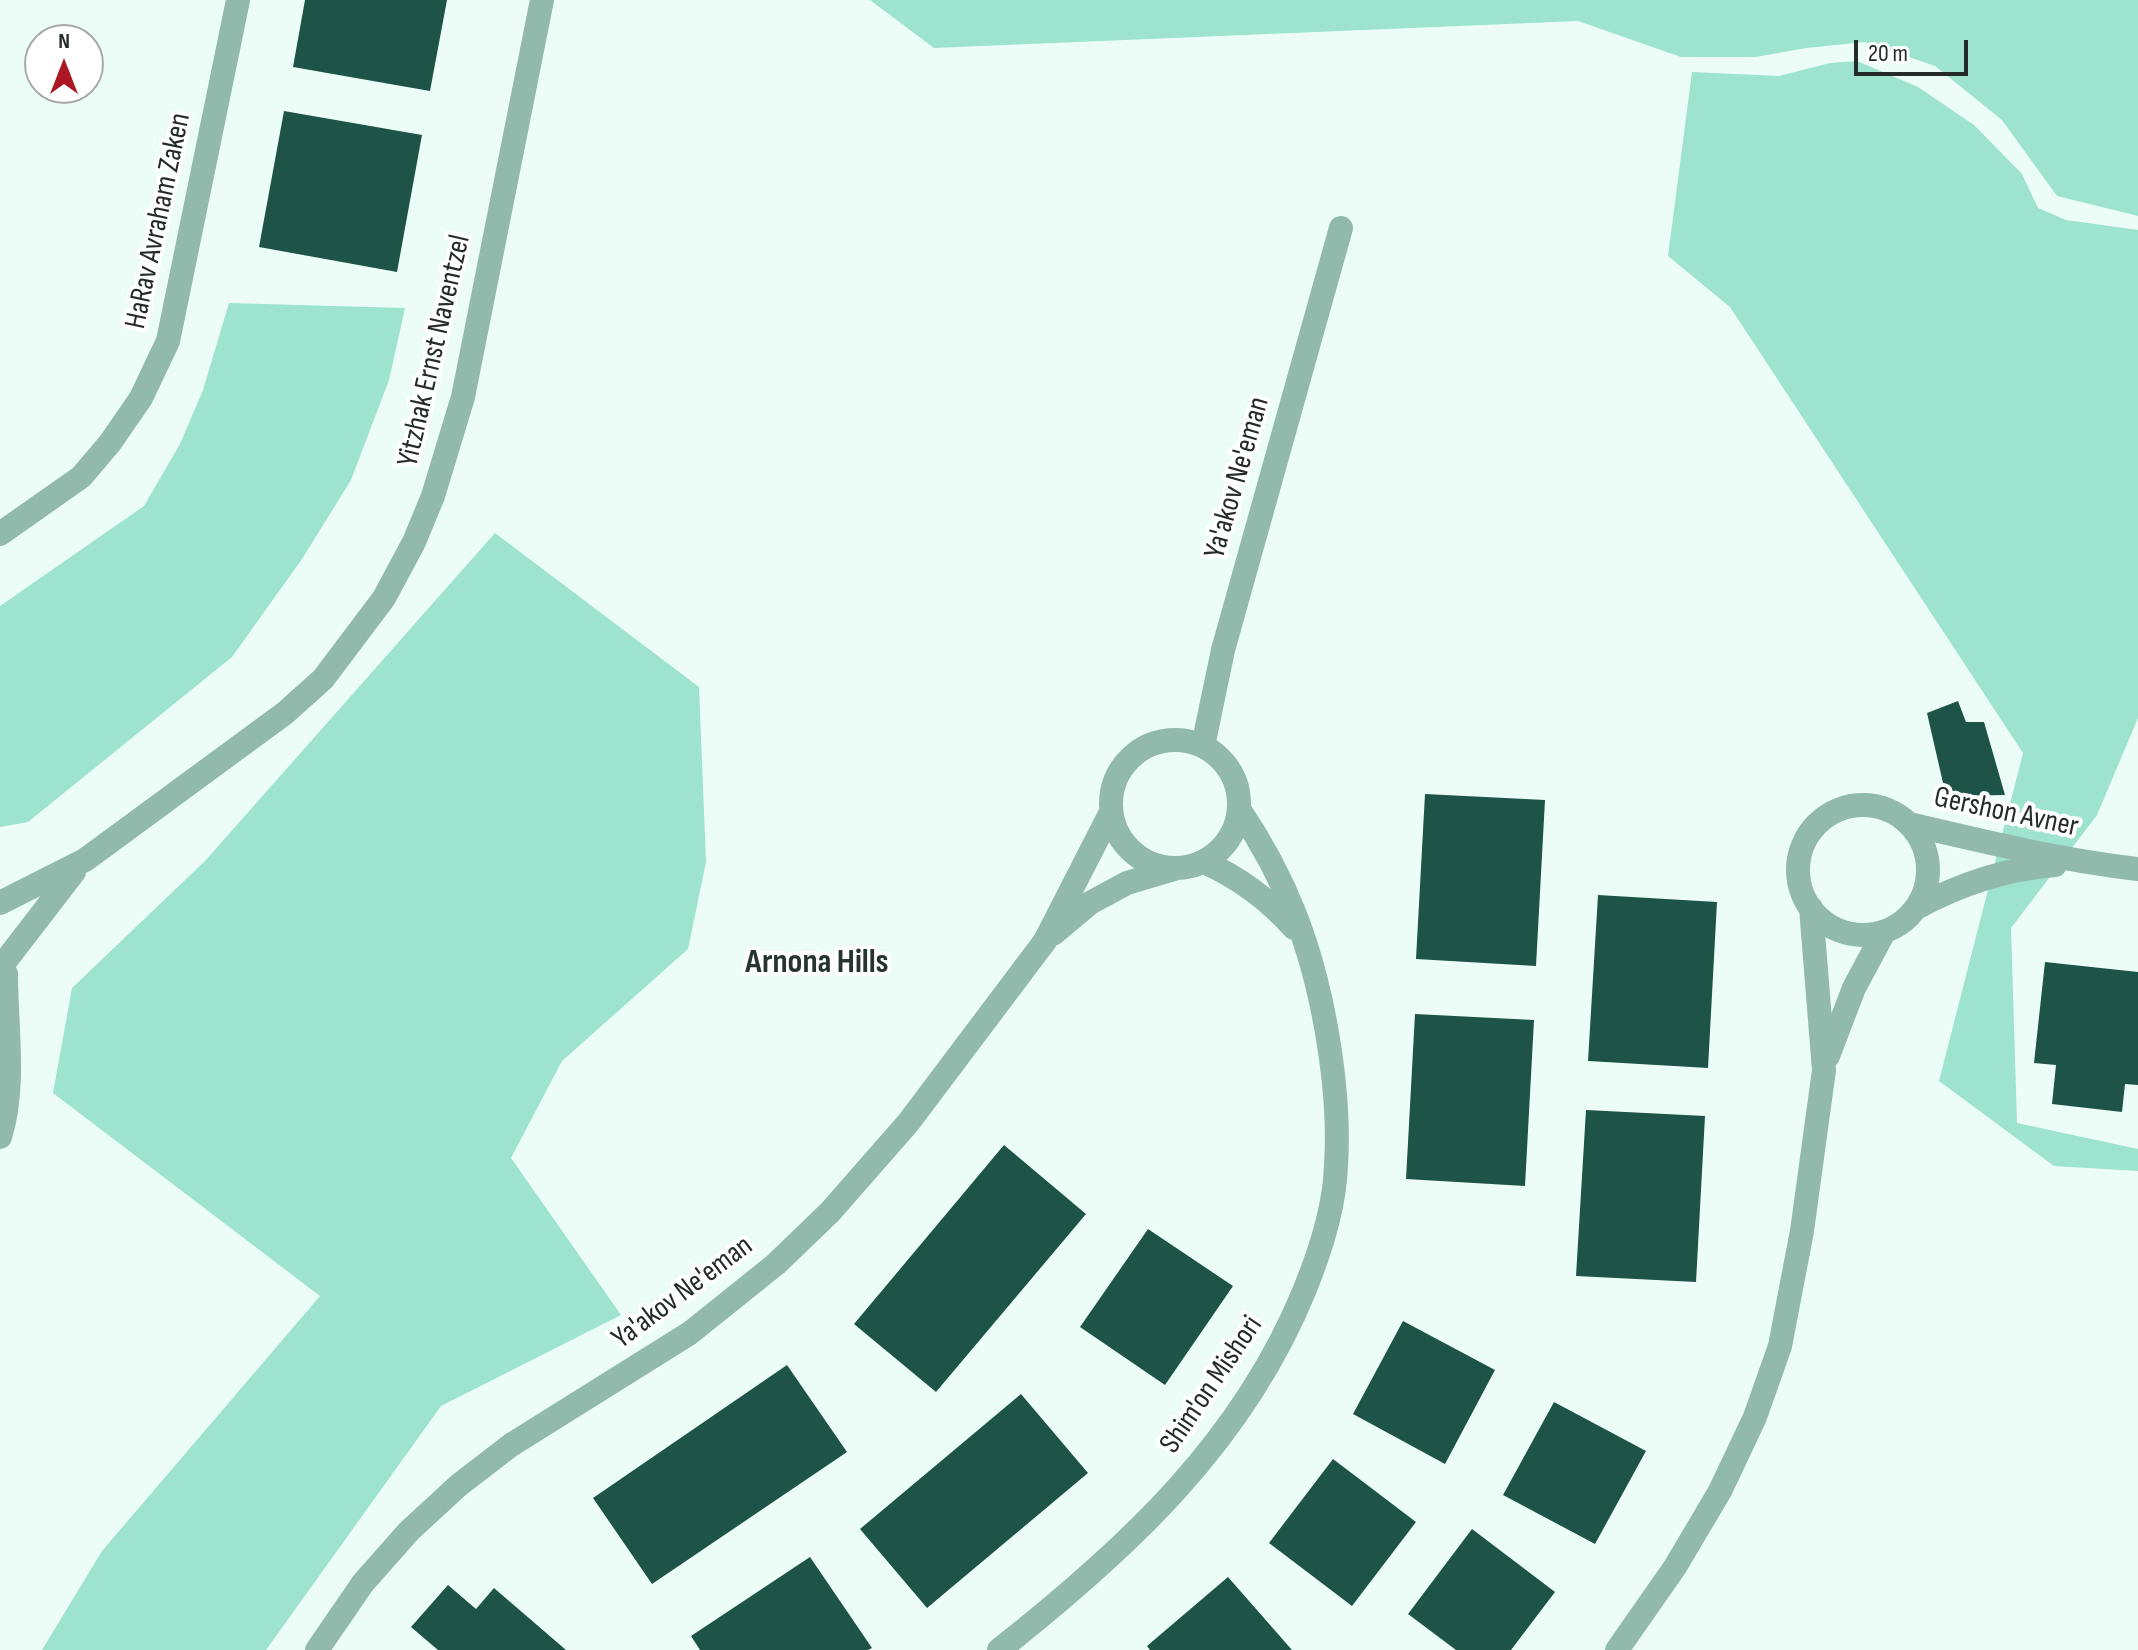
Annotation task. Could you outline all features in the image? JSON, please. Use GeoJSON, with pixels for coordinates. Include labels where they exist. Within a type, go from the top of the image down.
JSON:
{"type":"FeatureCollection","features":[{"type":"Feature","properties":{"kind":"street","name":"HaRav Avraham Zaken"},"geometry":{"type":"LineString","coordinates":[[0,534],[81,477],[110,443],[141,398],[168,341],[238,0]]}},
{"type":"Feature","properties":{"kind":"street","name":"Yitzhak Ernst Naventzel"},"geometry":{"type":"LineString","coordinates":[[0,903],[85,860],[230,755],[323,679],[384,598],[433,496],[463,397],[542,0]]}},
{"type":"Feature","properties":{"kind":"street","name":"Ya'akov Ne'eman"},"geometry":{"type":"LineString","coordinates":[[1203,746],[1223,650],[1341,228]]}},
{"type":"Feature","properties":{"kind":"street"},"geometry":{"type":"LineString","coordinates":[[1165,741],[1184,741],[1203,746],[1219,757],[1231,772],[1238,790],[1239,809],[1229,840],[1204,862],[1176,868],[1141,858],[1127,846],[1111,812],[1112,792],[1118,774],[1130,759],[1146,747],[1165,741]]}},
{"type":"Feature","properties":{"kind":"street"},"geometry":{"type":"LineString","coordinates":[[1863,806],[1893,813],[1909,824],[1925,850],[1928,870],[1925,890],[1916,908],[1902,922],[1884,932],[1863,935],[1843,932],[1825,922],[1811,908],[1801,890],[1798,870],[1801,850],[1817,824],[1843,809],[1863,806]]}},
{"type":"Feature","properties":{"kind":"street","name":"Shim'on Mishori"},"geometry":{"type":"LineString","coordinates":[[999,1650],[1061,1601],[1124,1544],[1185,1481],[1240,1411],[1286,1336],[1319,1254],[1336,1168],[1335,1077],[1315,973],[1304,939],[1272,860],[1239,809]]}},
{"type":"Feature","properties":{"kind":"street","name":"Ya'akov Ne'eman"},"geometry":{"type":"LineString","coordinates":[[317,1650],[363,1583],[409,1531],[459,1485],[511,1445],[690,1333],[749,1288],[803,1239],[856,1184],[908,1123],[1045,941],[1111,812]]}},
{"type":"Feature","properties":{"kind":"street","name":"Gershon Avner"},"geometry":{"type":"LineString","coordinates":[[1909,824],[2089,864],[2138,869]]}},
{"type":"Feature","properties":{"kind":"street","name":"Yitzhak Ernst Naventzel"},"geometry":{"type":"LineString","coordinates":[[4,974],[39,914],[85,860]]}},
{"type":"Feature","properties":{"kind":"street","name":"Shim'on Mishori"},"geometry":{"type":"LineString","coordinates":[[1204,862],[1253,888],[1304,939]]}},
{"type":"Feature","properties":{"kind":"street","name":"Gershon Avner"},"geometry":{"type":"LineString","coordinates":[[1916,908],[1966,883],[1998,873],[2032,867],[2089,864]]}},
{"type":"Feature","properties":{"kind":"street","name":"Ya'akov Ne'eman"},"geometry":{"type":"LineString","coordinates":[[1045,941],[1090,903],[1127,883],[1176,868]]}},
{"type":"Feature","properties":{"kind":"street"},"geometry":{"type":"LineString","coordinates":[[1811,908],[1824,1070]]}},
{"type":"Feature","properties":{"kind":"street"},"geometry":{"type":"LineString","coordinates":[[0,931],[9,1080],[7,1113],[0,1137]]}},
{"type":"Feature","properties":{"kind":"street"},"geometry":{"type":"LineString","coordinates":[[1617,1650],[1706,1516],[1739,1454],[1769,1382],[1795,1275],[1824,1070],[1854,988],[1884,932]]}},
{"type":"Feature","properties":{"kind":"green space"},"geometry":{"type":"Polygon","coordinates":[[[870,0],[2138,0],[2138,216],[2057,196],[2002,120],[1935,66],[1865,42],[1756,57],[1681,57],[1578,21],[934,48],[870,0]]]}},
{"type":"Feature","properties":{"kind":"green space"},"geometry":{"type":"Polygon","coordinates":[[[1857,61],[1918,87],[1974,125],[2022,174],[2038,208],[2066,220],[2138,230],[2138,718],[2097,815],[2011,928],[2017,1123],[2138,1149],[2138,1171],[2054,1166],[1939,1081],[2023,753],[1730,307],[1668,256],[1692,72],[1779,76],[1830,63],[1857,61]]]}},
{"type":"Feature","properties":{"kind":"green space"},"geometry":{"type":"Polygon","coordinates":[[[229,303],[405,308],[389,380],[351,480],[302,559],[232,657],[28,822],[0,827],[0,606],[144,506],[180,444],[203,390],[229,303]]]}},
{"type":"Feature","properties":{"kind":"green space"},"geometry":{"type":"Polygon","coordinates":[[[495,533],[699,687],[706,862],[688,949],[562,1061],[511,1158],[621,1315],[441,1406],[266,1650],[42,1650],[102,1551],[320,1296],[53,1093],[72,988],[205,861],[495,533]]]}},
{"type":"Feature","properties":{"kind":"building"},"geometry":{"type":"Polygon","coordinates":[[[305,0],[447,0],[430,91],[293,67],[305,0]]]}},
{"type":"Feature","properties":{"kind":"building"},"geometry":{"type":"Polygon","coordinates":[[[284,111],[422,135],[397,272],[259,247],[284,111]]]}},
{"type":"Feature","properties":{"kind":"building"},"geometry":{"type":"Polygon","coordinates":[[[1958,701],[1966,722],[1984,722],[2005,795],[1946,796],[1927,713],[1958,701]]]}},
{"type":"Feature","properties":{"kind":"building"},"geometry":{"type":"Polygon","coordinates":[[[1425,794],[1545,800],[1536,966],[1416,959],[1425,794]]]}},
{"type":"Feature","properties":{"kind":"building"},"geometry":{"type":"Polygon","coordinates":[[[1598,895],[1717,902],[1708,1068],[1588,1061],[1598,895]]]}},
{"type":"Feature","properties":{"kind":"building"},"geometry":{"type":"Polygon","coordinates":[[[2045,962],[2138,972],[2138,1085],[2125,1084],[2122,1112],[2052,1104],[2056,1065],[2034,1063],[2045,962]]]}},
{"type":"Feature","properties":{"kind":"building"},"geometry":{"type":"Polygon","coordinates":[[[1415,1014],[1534,1020],[1525,1186],[1406,1179],[1415,1014]]]}},
{"type":"Feature","properties":{"kind":"building"},"geometry":{"type":"Polygon","coordinates":[[[1586,1110],[1705,1116],[1696,1282],[1576,1276],[1586,1110]]]}},
{"type":"Feature","properties":{"kind":"building"},"geometry":{"type":"Polygon","coordinates":[[[1004,1145],[1086,1214],[936,1392],[854,1324],[1004,1145]]]}},
{"type":"Feature","properties":{"kind":"building"},"geometry":{"type":"Polygon","coordinates":[[[1148,1229],[1233,1286],[1165,1385],[1080,1327],[1148,1229]]]}},
{"type":"Feature","properties":{"kind":"building"},"geometry":{"type":"Polygon","coordinates":[[[1403,1321],[1495,1370],[1445,1464],[1353,1414],[1403,1321]]]}},
{"type":"Feature","properties":{"kind":"building"},"geometry":{"type":"Polygon","coordinates":[[[787,1365],[847,1452],[652,1584],[593,1498],[787,1365]]]}},
{"type":"Feature","properties":{"kind":"building"},"geometry":{"type":"Polygon","coordinates":[[[1021,1394],[1088,1473],[927,1608],[860,1529],[1021,1394]]]}},
{"type":"Feature","properties":{"kind":"building"},"geometry":{"type":"Polygon","coordinates":[[[1554,1402],[1646,1451],[1595,1544],[1503,1495],[1554,1402]]]}},
{"type":"Feature","properties":{"kind":"building"},"geometry":{"type":"Polygon","coordinates":[[[1333,1459],[1416,1522],[1352,1606],[1269,1543],[1333,1459]]]}},
{"type":"Feature","properties":{"kind":"building"},"geometry":{"type":"Polygon","coordinates":[[[1472,1529],[1555,1592],[1511,1650],[1456,1650],[1408,1614],[1472,1529]]]}},
{"type":"Feature","properties":{"kind":"building"},"geometry":{"type":"Polygon","coordinates":[[[810,1557],[872,1648],[700,1650],[691,1636],[810,1557]]]}},
{"type":"Feature","properties":{"kind":"building"},"geometry":{"type":"Polygon","coordinates":[[[1228,1577],[1292,1650],[1150,1650],[1147,1646],[1228,1577]]]}},
{"type":"Feature","properties":{"kind":"building"},"geometry":{"type":"Polygon","coordinates":[[[448,1585],[476,1609],[494,1588],[566,1650],[438,1650],[411,1627],[448,1585]]]}},
{"type":"Feature","properties":{"kind":"district","name":"Arnona Hills"},"geometry":{"type":"Point","coordinates":[817,963]}}]}
